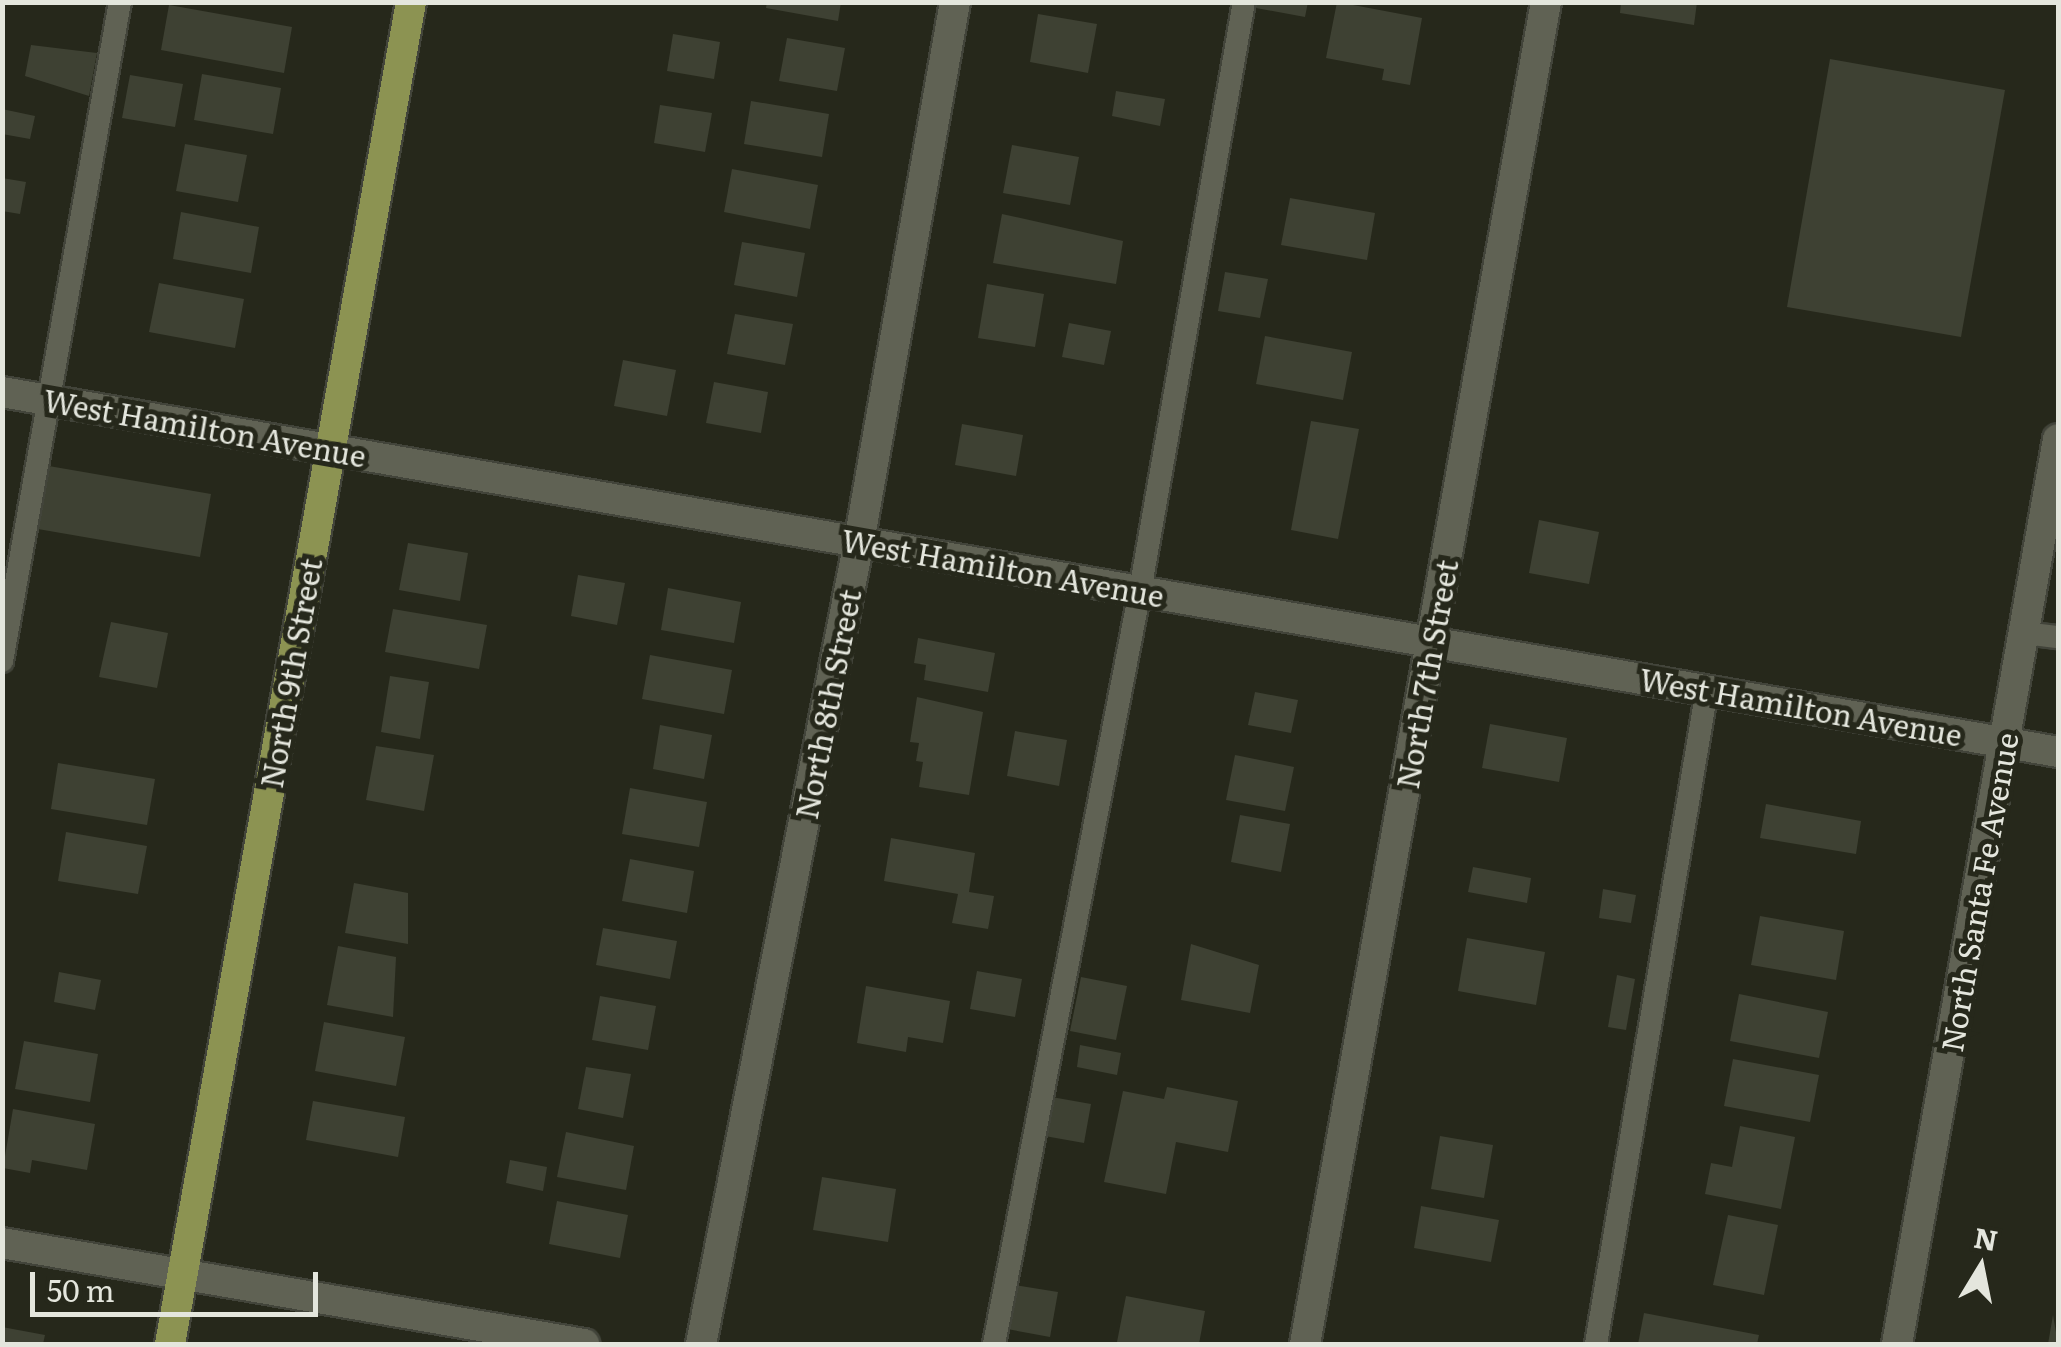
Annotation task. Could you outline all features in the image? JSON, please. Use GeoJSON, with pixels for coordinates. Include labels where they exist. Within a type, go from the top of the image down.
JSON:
{"type":"FeatureCollection","features":[{"type":"Feature","properties":{"kind":"main road","name":"North 9th Street"},"geometry":{"type":"LineString","coordinates":[[170,1344],[411,2]]}},
{"type":"Feature","properties":{"kind":"street","name":"North 8th Street"},"geometry":{"type":"LineString","coordinates":[[701,1344],[859,542],[956,2]]}},
{"type":"Feature","properties":{"kind":"street","name":"North 7th Street"},"geometry":{"type":"LineString","coordinates":[[1305,1344],[1546,2]]}},
{"type":"Feature","properties":{"kind":"street","name":"West Hamilton Avenue"},"geometry":{"type":"LineString","coordinates":[[2,392],[2058,752]]}},
{"type":"Feature","properties":{"kind":"street","name":"North Santa Fe Avenue"},"geometry":{"type":"LineString","coordinates":[[1898,1344],[2058,439]]}},
{"type":"Feature","properties":{"kind":"street"},"geometry":{"type":"LineString","coordinates":[[2,1243],[584,1344]]}},
{"type":"Feature","properties":{"kind":"lane"},"geometry":{"type":"LineString","coordinates":[[2,661],[45,400],[120,2]]}},
{"type":"Feature","properties":{"kind":"lane"},"geometry":{"type":"LineString","coordinates":[[994,1344],[1140,591],[1244,2]]}},
{"type":"Feature","properties":{"kind":"lane"},"geometry":{"type":"LineString","coordinates":[[2024,633],[2058,636]]}},
{"type":"Feature","properties":{"kind":"lane"},"geometry":{"type":"LineString","coordinates":[[1596,1344],[1706,690]]}},
{"type":"Feature","properties":{"kind":"building"},"geometry":{"type":"Polygon","coordinates":[[[767,2],[841,2],[838,21],[766,8],[767,2]]]}},
{"type":"Feature","properties":{"kind":"building"},"geometry":{"type":"Polygon","coordinates":[[[1257,2],[1308,2],[1305,17],[1256,8],[1257,2]]]}},
{"type":"Feature","properties":{"kind":"building"},"geometry":{"type":"Polygon","coordinates":[[[1337,2],[1422,18],[1410,85],[1382,80],[1384,69],[1326,58],[1337,2]]]}},
{"type":"Feature","properties":{"kind":"building"},"geometry":{"type":"Polygon","coordinates":[[[1621,2],[1697,2],[1694,25],[1620,13],[1621,2]]]}},
{"type":"Feature","properties":{"kind":"building"},"geometry":{"type":"Polygon","coordinates":[[[169,5],[292,27],[284,73],[161,50],[169,5]]]}},
{"type":"Feature","properties":{"kind":"building"},"geometry":{"type":"Polygon","coordinates":[[[1038,14],[1097,24],[1088,73],[1030,62],[1038,14]]]}},
{"type":"Feature","properties":{"kind":"building"},"geometry":{"type":"Polygon","coordinates":[[[673,34],[720,42],[714,79],[667,71],[673,34]]]}},
{"type":"Feature","properties":{"kind":"building"},"geometry":{"type":"Polygon","coordinates":[[[787,38],[845,48],[837,91],[779,81],[787,38]]]}},
{"type":"Feature","properties":{"kind":"building"},"geometry":{"type":"Polygon","coordinates":[[[31,45],[97,53],[89,96],[25,76],[31,45]]]}},
{"type":"Feature","properties":{"kind":"building"},"geometry":{"type":"Polygon","coordinates":[[[1830,59],[2005,90],[1961,337],[1787,307],[1830,59]]]}},
{"type":"Feature","properties":{"kind":"building"},"geometry":{"type":"Polygon","coordinates":[[[202,74],[281,88],[273,134],[194,120],[202,74]]]}},
{"type":"Feature","properties":{"kind":"building"},"geometry":{"type":"Polygon","coordinates":[[[130,75],[183,84],[175,127],[122,118],[130,75]]]}},
{"type":"Feature","properties":{"kind":"building"},"geometry":{"type":"Polygon","coordinates":[[[1116,91],[1165,99],[1160,126],[1112,116],[1116,91]]]}},
{"type":"Feature","properties":{"kind":"building"},"geometry":{"type":"Polygon","coordinates":[[[751,101],[829,114],[822,157],[744,144],[751,101]]]}},
{"type":"Feature","properties":{"kind":"building"},"geometry":{"type":"Polygon","coordinates":[[[660,105],[712,113],[705,152],[654,143],[660,105]]]}},
{"type":"Feature","properties":{"kind":"building"},"geometry":{"type":"Polygon","coordinates":[[[2,109],[35,116],[30,139],[2,134],[2,109]]]}},
{"type":"Feature","properties":{"kind":"building"},"geometry":{"type":"Polygon","coordinates":[[[185,144],[247,155],[238,202],[176,191],[185,144]]]}},
{"type":"Feature","properties":{"kind":"building"},"geometry":{"type":"Polygon","coordinates":[[[1012,145],[1079,157],[1070,205],[1003,193],[1012,145]]]}},
{"type":"Feature","properties":{"kind":"building"},"geometry":{"type":"Polygon","coordinates":[[[732,169],[818,185],[810,229],[724,212],[732,169]]]}},
{"type":"Feature","properties":{"kind":"building"},"geometry":{"type":"Polygon","coordinates":[[[2,178],[26,182],[20,214],[2,211],[2,178]]]}},
{"type":"Feature","properties":{"kind":"building"},"geometry":{"type":"Polygon","coordinates":[[[1290,198],[1375,213],[1367,260],[1281,245],[1290,198]]]}},
{"type":"Feature","properties":{"kind":"building"},"geometry":{"type":"Polygon","coordinates":[[[181,212],[259,227],[251,273],[173,259],[181,212]]]}},
{"type":"Feature","properties":{"kind":"building"},"geometry":{"type":"Polygon","coordinates":[[[1002,214],[1123,241],[1116,284],[993,263],[1002,214]]]}},
{"type":"Feature","properties":{"kind":"building"},"geometry":{"type":"Polygon","coordinates":[[[742,242],[805,253],[797,297],[734,285],[742,242]]]}},
{"type":"Feature","properties":{"kind":"building"},"geometry":{"type":"Polygon","coordinates":[[[1225,272],[1268,279],[1260,318],[1218,311],[1225,272]]]}},
{"type":"Feature","properties":{"kind":"building"},"geometry":{"type":"Polygon","coordinates":[[[159,283],[244,299],[235,348],[149,332],[159,283]]]}},
{"type":"Feature","properties":{"kind":"building"},"geometry":{"type":"Polygon","coordinates":[[[987,284],[1044,294],[1035,347],[978,338],[987,284]]]}},
{"type":"Feature","properties":{"kind":"building"},"geometry":{"type":"Polygon","coordinates":[[[735,314],[793,324],[785,365],[727,354],[735,314]]]}},
{"type":"Feature","properties":{"kind":"building"},"geometry":{"type":"Polygon","coordinates":[[[1069,323],[1111,331],[1104,365],[1062,357],[1069,323]]]}},
{"type":"Feature","properties":{"kind":"building"},"geometry":{"type":"Polygon","coordinates":[[[1265,336],[1352,352],[1343,400],[1256,384],[1265,336]]]}},
{"type":"Feature","properties":{"kind":"building"},"geometry":{"type":"Polygon","coordinates":[[[623,360],[676,370],[667,416],[614,406],[623,360]]]}},
{"type":"Feature","properties":{"kind":"building"},"geometry":{"type":"Polygon","coordinates":[[[714,382],[768,392],[761,433],[706,423],[714,382]]]}},
{"type":"Feature","properties":{"kind":"building"},"geometry":{"type":"Polygon","coordinates":[[[1311,421],[1359,429],[1338,539],[1291,530],[1311,421]]]}},
{"type":"Feature","properties":{"kind":"building"},"geometry":{"type":"Polygon","coordinates":[[[962,424],[1023,435],[1016,476],[955,465],[962,424]]]}},
{"type":"Feature","properties":{"kind":"building"},"geometry":{"type":"Polygon","coordinates":[[[43,465],[211,494],[200,557],[32,528],[43,465]]]}},
{"type":"Feature","properties":{"kind":"building"},"geometry":{"type":"Polygon","coordinates":[[[1539,520],[1599,532],[1589,584],[1529,573],[1539,520]]]}},
{"type":"Feature","properties":{"kind":"building"},"geometry":{"type":"Polygon","coordinates":[[[408,543],[468,553],[460,601],[399,590],[408,543]]]}},
{"type":"Feature","properties":{"kind":"building"},"geometry":{"type":"Polygon","coordinates":[[[578,575],[625,583],[617,625],[571,616],[578,575]]]}},
{"type":"Feature","properties":{"kind":"building"},"geometry":{"type":"Polygon","coordinates":[[[668,588],[741,602],[734,643],[661,630],[668,588]]]}},
{"type":"Feature","properties":{"kind":"building"},"geometry":{"type":"Polygon","coordinates":[[[393,609],[487,625],[479,669],[385,652],[393,609]]]}},
{"type":"Feature","properties":{"kind":"building"},"geometry":{"type":"Polygon","coordinates":[[[111,622],[168,633],[157,688],[99,677],[111,622]]]}},
{"type":"Feature","properties":{"kind":"building"},"geometry":{"type":"Polygon","coordinates":[[[918,638],[995,653],[988,692],[924,680],[926,665],[914,663],[918,638]]]}},
{"type":"Feature","properties":{"kind":"building"},"geometry":{"type":"Polygon","coordinates":[[[650,655],[732,670],[724,714],[642,699],[650,655]]]}},
{"type":"Feature","properties":{"kind":"building"},"geometry":{"type":"Polygon","coordinates":[[[390,676],[429,682],[420,739],[381,732],[390,676]]]}},
{"type":"Feature","properties":{"kind":"building"},"geometry":{"type":"Polygon","coordinates":[[[1255,692],[1298,700],[1291,733],[1248,725],[1255,692]]]}},
{"type":"Feature","properties":{"kind":"building"},"geometry":{"type":"Polygon","coordinates":[[[917,697],[983,712],[969,795],[919,787],[923,762],[916,761],[919,743],[910,742],[917,697]]]}},
{"type":"Feature","properties":{"kind":"building"},"geometry":{"type":"Polygon","coordinates":[[[1490,724],[1567,738],[1559,782],[1482,768],[1490,724]]]}},
{"type":"Feature","properties":{"kind":"building"},"geometry":{"type":"Polygon","coordinates":[[[660,725],[712,735],[704,779],[653,769],[660,725]]]}},
{"type":"Feature","properties":{"kind":"building"},"geometry":{"type":"Polygon","coordinates":[[[1015,731],[1067,740],[1059,786],[1007,776],[1015,731]]]}},
{"type":"Feature","properties":{"kind":"building"},"geometry":{"type":"Polygon","coordinates":[[[376,746],[434,755],[424,811],[366,800],[376,746]]]}},
{"type":"Feature","properties":{"kind":"building"},"geometry":{"type":"Polygon","coordinates":[[[1235,755],[1294,767],[1285,811],[1226,800],[1235,755]]]}},
{"type":"Feature","properties":{"kind":"building"},"geometry":{"type":"Polygon","coordinates":[[[58,763],[155,779],[147,825],[51,809],[58,763]]]}},
{"type":"Feature","properties":{"kind":"building"},"geometry":{"type":"Polygon","coordinates":[[[630,788],[707,802],[699,847],[622,834],[630,788]]]}},
{"type":"Feature","properties":{"kind":"building"},"geometry":{"type":"Polygon","coordinates":[[[1766,804],[1861,821],[1856,854],[1760,838],[1766,804]]]}},
{"type":"Feature","properties":{"kind":"building"},"geometry":{"type":"Polygon","coordinates":[[[1240,815],[1290,824],[1281,872],[1231,862],[1240,815]]]}},
{"type":"Feature","properties":{"kind":"building"},"geometry":{"type":"Polygon","coordinates":[[[66,832],[147,846],[138,894],[58,881],[66,832]]]}},
{"type":"Feature","properties":{"kind":"building"},"geometry":{"type":"Polygon","coordinates":[[[891,838],[975,853],[969,892],[994,896],[988,929],[952,923],[958,894],[884,881],[891,838]]]}},
{"type":"Feature","properties":{"kind":"building"},"geometry":{"type":"Polygon","coordinates":[[[630,859],[694,871],[687,913],[622,901],[630,859]]]}},
{"type":"Feature","properties":{"kind":"building"},"geometry":{"type":"Polygon","coordinates":[[[1473,867],[1531,878],[1527,903],[1468,892],[1473,867]]]}},
{"type":"Feature","properties":{"kind":"building"},"geometry":{"type":"Polygon","coordinates":[[[354,883],[408,893],[408,944],[345,933],[354,883]]]}},
{"type":"Feature","properties":{"kind":"building"},"geometry":{"type":"Polygon","coordinates":[[[1603,889],[1636,895],[1631,923],[1599,918],[1603,889]]]}},
{"type":"Feature","properties":{"kind":"building"},"geometry":{"type":"Polygon","coordinates":[[[1760,916],[1844,931],[1836,980],[1751,965],[1760,916]]]}},
{"type":"Feature","properties":{"kind":"building"},"geometry":{"type":"Polygon","coordinates":[[[603,928],[677,941],[670,979],[596,965],[603,928]]]}},
{"type":"Feature","properties":{"kind":"building"},"geometry":{"type":"Polygon","coordinates":[[[1467,938],[1545,952],[1536,1005],[1458,991],[1467,938]]]}},
{"type":"Feature","properties":{"kind":"building"},"geometry":{"type":"Polygon","coordinates":[[[1191,944],[1259,965],[1250,1013],[1181,1000],[1191,944]]]}},
{"type":"Feature","properties":{"kind":"building"},"geometry":{"type":"Polygon","coordinates":[[[338,946],[396,957],[393,1017],[327,1005],[338,946]]]}},
{"type":"Feature","properties":{"kind":"building"},"geometry":{"type":"Polygon","coordinates":[[[977,971],[1022,979],[1015,1017],[970,1009],[977,971]]]}},
{"type":"Feature","properties":{"kind":"building"},"geometry":{"type":"Polygon","coordinates":[[[59,972],[101,980],[95,1010],[54,1002],[59,972]]]}},
{"type":"Feature","properties":{"kind":"building"},"geometry":{"type":"Polygon","coordinates":[[[1617,975],[1635,979],[1626,1030],[1608,1027],[1617,975]]]}},
{"type":"Feature","properties":{"kind":"building"},"geometry":{"type":"Polygon","coordinates":[[[1081,977],[1127,986],[1116,1040],[1070,1031],[1081,977]]]}},
{"type":"Feature","properties":{"kind":"building"},"geometry":{"type":"Polygon","coordinates":[[[866,986],[950,1001],[943,1043],[908,1037],[906,1052],[857,1043],[866,986]]]}},
{"type":"Feature","properties":{"kind":"building"},"geometry":{"type":"Polygon","coordinates":[[[1739,994],[1828,1012],[1819,1058],[1730,1041],[1739,994]]]}},
{"type":"Feature","properties":{"kind":"building"},"geometry":{"type":"Polygon","coordinates":[[[600,996],[656,1006],[648,1050],[592,1040],[600,996]]]}},
{"type":"Feature","properties":{"kind":"building"},"geometry":{"type":"Polygon","coordinates":[[[324,1022],[405,1037],[396,1086],[315,1071],[324,1022]]]}},
{"type":"Feature","properties":{"kind":"building"},"geometry":{"type":"Polygon","coordinates":[[[24,1041],[98,1054],[90,1102],[15,1089],[24,1041]]]}},
{"type":"Feature","properties":{"kind":"building"},"geometry":{"type":"Polygon","coordinates":[[[1080,1045],[1121,1053],[1117,1075],[1077,1067],[1080,1045]]]}},
{"type":"Feature","properties":{"kind":"building"},"geometry":{"type":"Polygon","coordinates":[[[1733,1059],[1819,1075],[1810,1122],[1724,1106],[1733,1059]]]}},
{"type":"Feature","properties":{"kind":"building"},"geometry":{"type":"Polygon","coordinates":[[[586,1067],[631,1074],[623,1118],[578,1109],[586,1067]]]}},
{"type":"Feature","properties":{"kind":"building"},"geometry":{"type":"Polygon","coordinates":[[[1167,1087],[1238,1101],[1228,1152],[1176,1142],[1166,1194],[1104,1182],[1123,1091],[1164,1099],[1167,1087]]]}},
{"type":"Feature","properties":{"kind":"building"},"geometry":{"type":"Polygon","coordinates":[[[1046,1096],[1091,1104],[1084,1143],[1039,1135],[1046,1096]]]}},
{"type":"Feature","properties":{"kind":"building"},"geometry":{"type":"Polygon","coordinates":[[[313,1101],[405,1117],[398,1157],[306,1140],[313,1101]]]}},
{"type":"Feature","properties":{"kind":"building"},"geometry":{"type":"Polygon","coordinates":[[[13,1109],[95,1124],[87,1170],[32,1160],[30,1173],[3,1168],[13,1109]]]}},
{"type":"Feature","properties":{"kind":"building"},"geometry":{"type":"Polygon","coordinates":[[[1740,1126],[1795,1137],[1781,1209],[1705,1194],[1711,1163],[1732,1167],[1740,1126]]]}},
{"type":"Feature","properties":{"kind":"building"},"geometry":{"type":"Polygon","coordinates":[[[566,1132],[634,1146],[626,1190],[557,1177],[566,1132]]]}},
{"type":"Feature","properties":{"kind":"building"},"geometry":{"type":"Polygon","coordinates":[[[1440,1136],[1493,1145],[1484,1198],[1431,1189],[1440,1136]]]}},
{"type":"Feature","properties":{"kind":"building"},"geometry":{"type":"Polygon","coordinates":[[[510,1160],[547,1167],[543,1191],[506,1183],[510,1160]]]}},
{"type":"Feature","properties":{"kind":"building"},"geometry":{"type":"Polygon","coordinates":[[[822,1177],[896,1189],[888,1242],[813,1230],[822,1177]]]}},
{"type":"Feature","properties":{"kind":"building"},"geometry":{"type":"Polygon","coordinates":[[[557,1201],[628,1215],[620,1258],[549,1244],[557,1201]]]}},
{"type":"Feature","properties":{"kind":"building"},"geometry":{"type":"Polygon","coordinates":[[[1421,1206],[1499,1220],[1491,1262],[1414,1248],[1421,1206]]]}},
{"type":"Feature","properties":{"kind":"building"},"geometry":{"type":"Polygon","coordinates":[[[1728,1215],[1778,1225],[1764,1295],[1713,1285],[1728,1215]]]}},
{"type":"Feature","properties":{"kind":"building"},"geometry":{"type":"Polygon","coordinates":[[[1009,1284],[1058,1292],[1050,1337],[1002,1328],[1009,1284]]]}},
{"type":"Feature","properties":{"kind":"building"},"geometry":{"type":"Polygon","coordinates":[[[1126,1296],[1205,1311],[1199,1344],[1117,1342],[1126,1296]]]}},
{"type":"Feature","properties":{"kind":"building"},"geometry":{"type":"Polygon","coordinates":[[[1644,1313],[1759,1335],[1757,1344],[1638,1344],[1644,1313]]]}},
{"type":"Feature","properties":{"kind":"building"},"geometry":{"type":"Polygon","coordinates":[[[2053,1315],[2058,1344],[2048,1344],[2053,1315]]]}},
{"type":"Feature","properties":{"kind":"building"},"geometry":{"type":"Polygon","coordinates":[[[2,1327],[45,1335],[43,1344],[2,1344],[2,1327]]]}}]}
